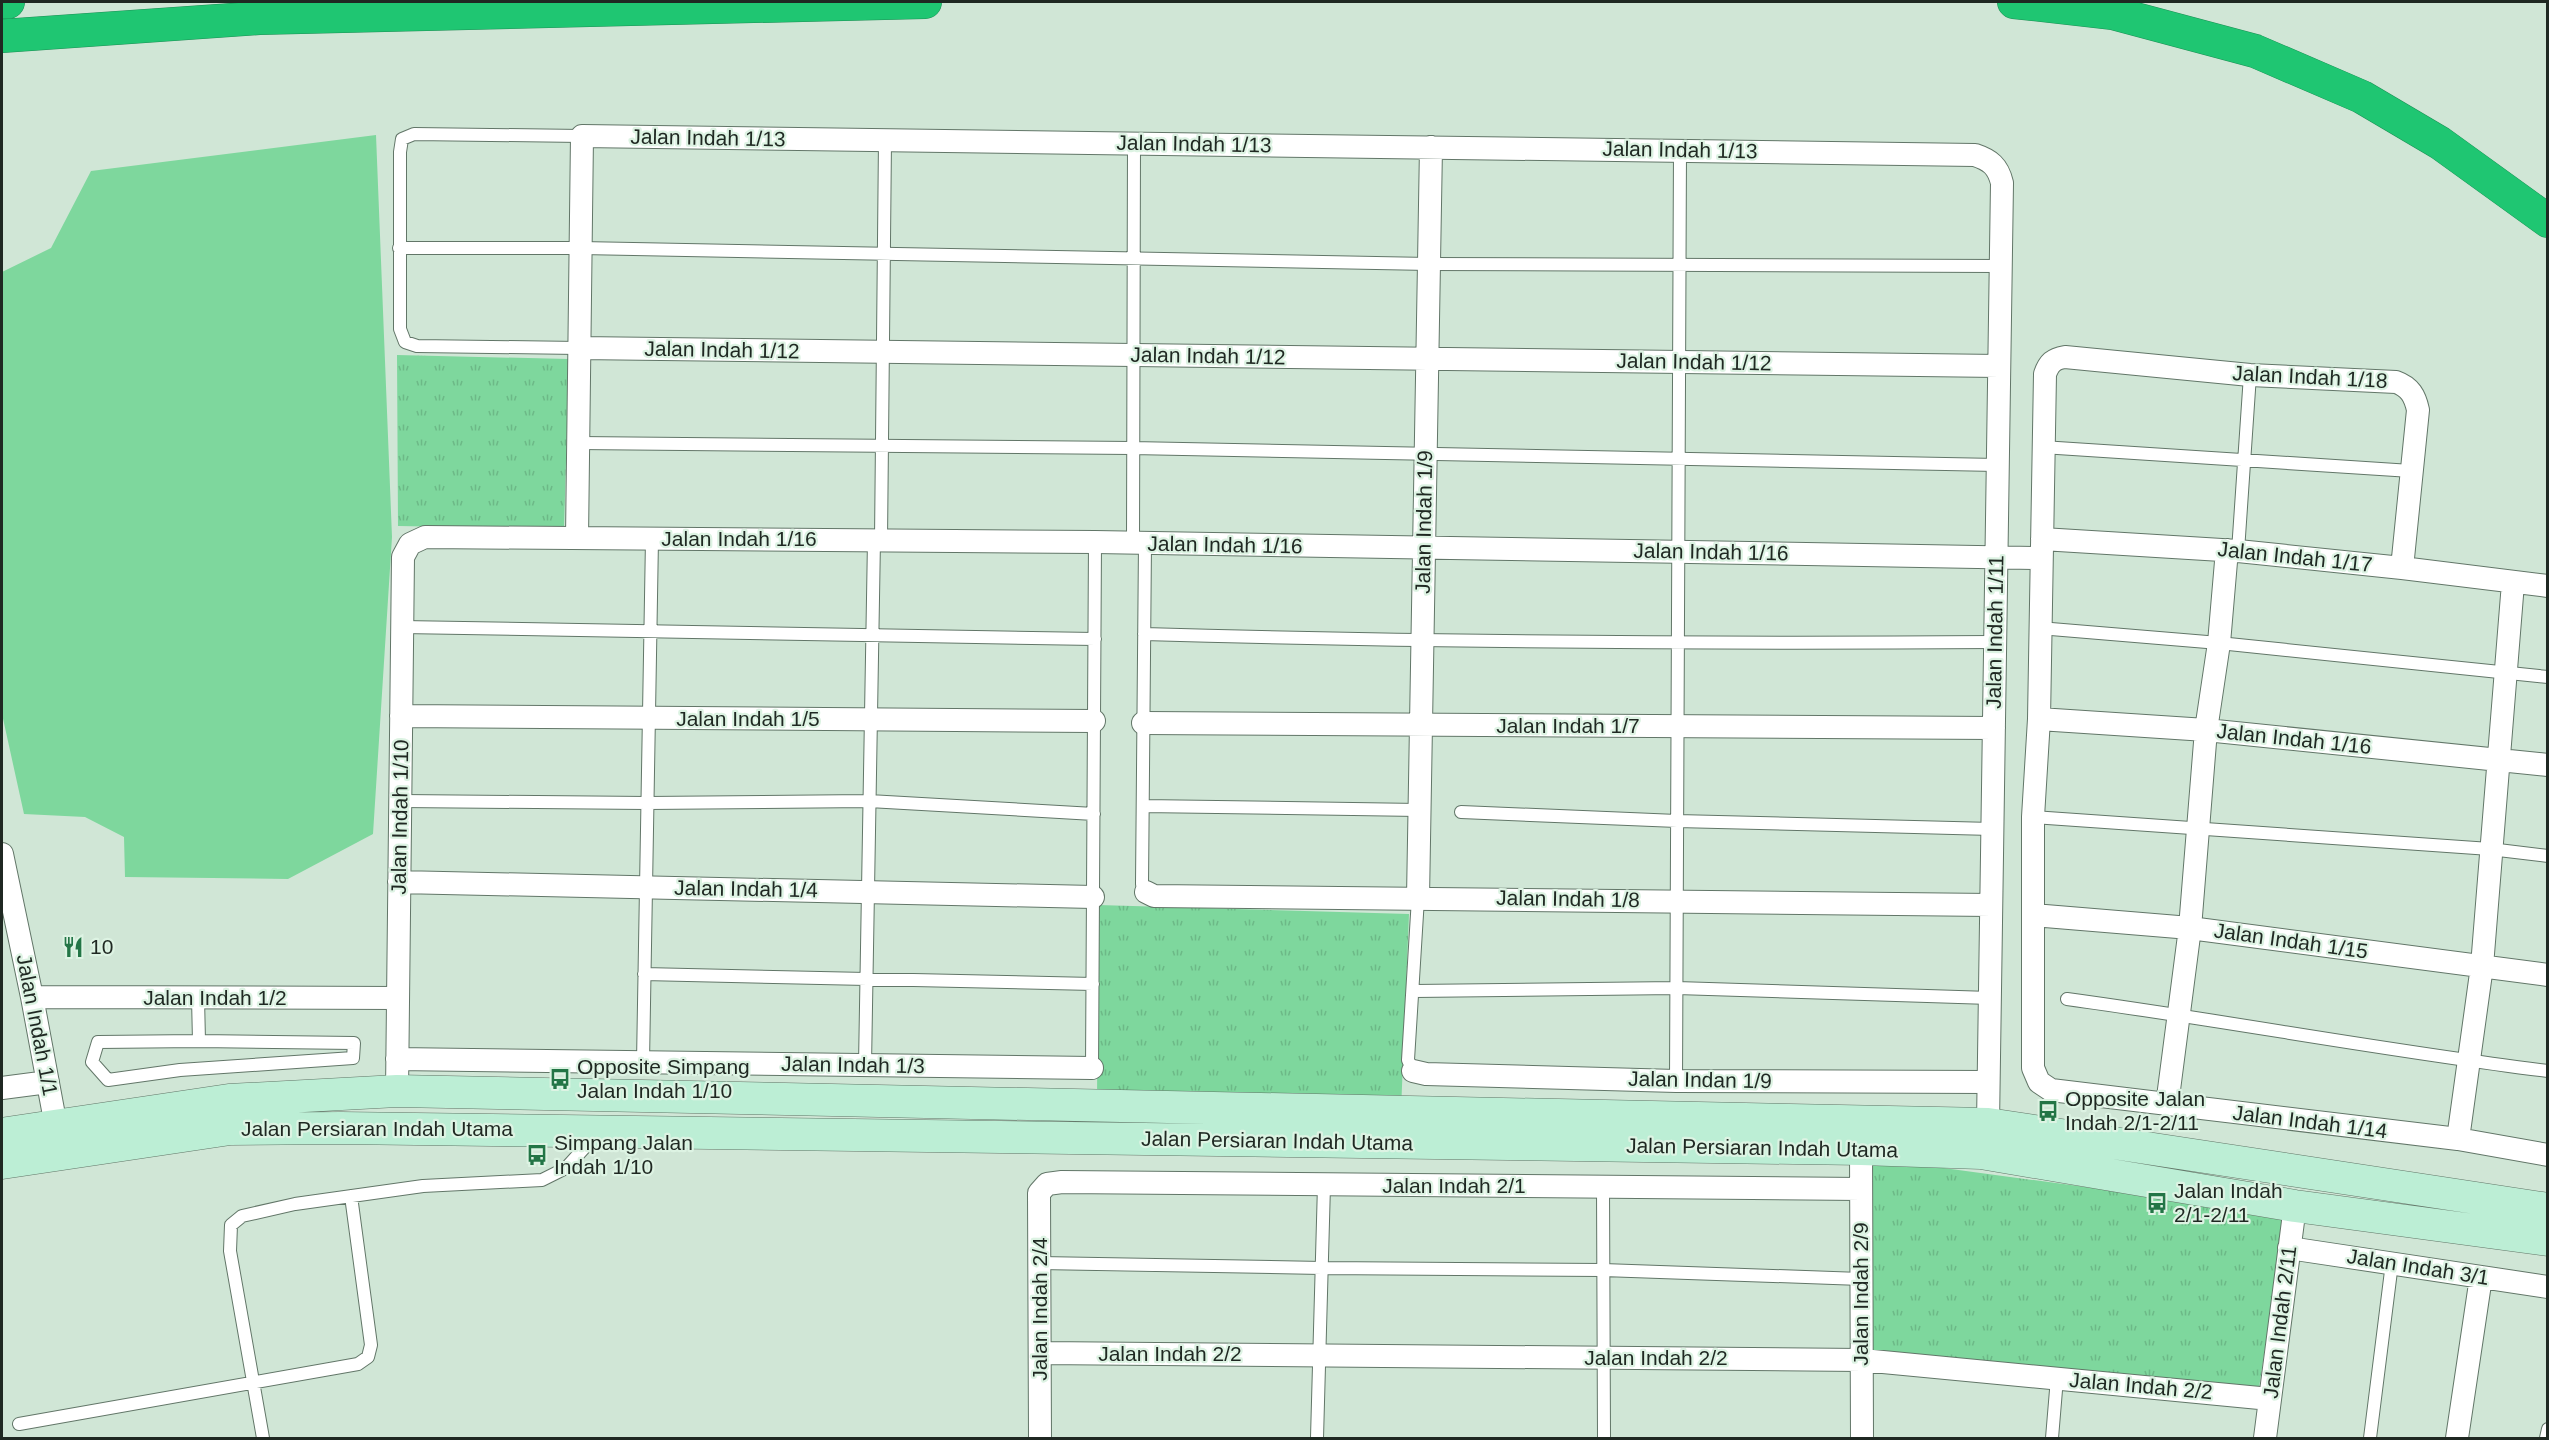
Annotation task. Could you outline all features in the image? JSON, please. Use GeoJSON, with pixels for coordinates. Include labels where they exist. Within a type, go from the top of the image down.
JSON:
{"type":"FeatureCollection","features":[{"type":"Feature","properties":{"kind":"highway"},"geometry":{"type":"LineString","coordinates":[[2,2],[8,2]]}},
{"type":"Feature","properties":{"kind":"highway"},"geometry":{"type":"LineString","coordinates":[[2,36],[260,18],[925,2]]}},
{"type":"Feature","properties":{"kind":"highway"},"geometry":{"type":"LineString","coordinates":[[2014,2],[2113,13],[2254,51],[2362,98],[2440,143],[2547,220]]}},
{"type":"Feature","properties":{"kind":"main road","name":"Jalan Persiaran Indah Utama"},"geometry":{"type":"LineString","coordinates":[[2,1134],[229,1100],[397,1091],[1988,1124],[2547,1209]]}},
{"type":"Feature","properties":{"kind":"main road"},"geometry":{"type":"LineString","coordinates":[[340,1128],[361,1119],[378,1116],[388,1106],[397,1091],[417,1116],[465,1129]]}},
{"type":"Feature","properties":{"kind":"main road"},"geometry":{"type":"LineString","coordinates":[[1947,1152],[1983,1135],[1988,1124]]}},
{"type":"Feature","properties":{"kind":"main road"},"geometry":{"type":"LineString","coordinates":[[1988,1124],[1993,1136],[2012,1147],[2027,1161]]}},
{"type":"Feature","properties":{"kind":"main road","name":"Jalan Persiaran Indah Utama"},"geometry":{"type":"LineString","coordinates":[[2,1163],[230,1129],[340,1128],[1861,1149],[1981,1154],[2295,1206],[2547,1240]]}},
{"type":"Feature","properties":{"kind":"main road"},"geometry":{"type":"LineString","coordinates":[[2262,1166],[2265,1175],[2273,1183],[2294,1197],[2295,1206]]}},
{"type":"Feature","properties":{"kind":"main road"},"geometry":{"type":"LineString","coordinates":[[2295,1206],[2307,1196],[2336,1190],[2345,1178]]}},
{"type":"Feature","properties":{"kind":"street","name":"Jalan Indah 1/13"},"geometry":{"type":"LineString","coordinates":[[582,136],[1975,155]]}},
{"type":"Feature","properties":{"kind":"street"},"geometry":{"type":"LineString","coordinates":[[577,538],[582,136]]}},
{"type":"Feature","properties":{"kind":"street","name":"Jalan Indah 1/9"},"geometry":{"type":"LineString","coordinates":[[1418,898],[1431,147]]}},
{"type":"Feature","properties":{"kind":"street","name":"Jalan Indah 1/11"},"geometry":{"type":"LineString","coordinates":[[1975,155],[1994,165],[2002,183],[1988,1124]]}},
{"type":"Feature","properties":{"kind":"street","name":"Jalan Indah 1/12"},"geometry":{"type":"LineString","coordinates":[[579,348],[1999,366]]}},
{"type":"Feature","properties":{"kind":"street","name":"Jalan Indah 1/11"},"geometry":{"type":"LineString","coordinates":[[2039,1082],[2033,1068],[2033,817],[2039,719],[2042,447],[2045,374],[2048,365],[2055,359],[2065,357]]}},
{"type":"Feature","properties":{"kind":"street","name":"Jalan Indah 1/18"},"geometry":{"type":"LineString","coordinates":[[2065,357],[2250,375],[2396,382],[2405,385],[2415,398],[2418,410],[2402,568]]}},
{"type":"Feature","properties":{"kind":"street","name":"Jalan Indah 1/16"},"geometry":{"type":"LineString","coordinates":[[410,544],[425,537],[652,538],[1095,542],[1996,557],[2042,549]]}},
{"type":"Feature","properties":{"kind":"street","name":"Jalan Indah 1/10"},"geometry":{"type":"LineString","coordinates":[[397,1091],[403,557],[410,544]]}},
{"type":"Feature","properties":{"kind":"street","name":"Jalan Indah 1/17"},"geometry":{"type":"LineString","coordinates":[[2042,549],[2233,550],[2547,586]]}},
{"type":"Feature","properties":{"kind":"street"},"geometry":{"type":"LineString","coordinates":[[2167,1105],[2190,927],[2206,730],[2233,550]]}},
{"type":"Feature","properties":{"kind":"street"},"geometry":{"type":"LineString","coordinates":[[2458,1139],[2482,966],[2513,583]]}},
{"type":"Feature","properties":{"kind":"street","name":"Jalan Indah 1/5"},"geometry":{"type":"LineString","coordinates":[[401,716],[1094,721]]}},
{"type":"Feature","properties":{"kind":"street","name":"Jalan Indah 1/16"},"geometry":{"type":"LineString","coordinates":[[2039,719],[2206,730],[2547,765]]}},
{"type":"Feature","properties":{"kind":"street","name":"Jalan Indah 1/7"},"geometry":{"type":"LineString","coordinates":[[1143,723],[1994,729]]}},
{"type":"Feature","properties":{"kind":"street","name":"Jalan Indah 1/1"},"geometry":{"type":"LineString","coordinates":[[2,854],[56,1126]]}},
{"type":"Feature","properties":{"kind":"street","name":"Jalan Indah 1/4"},"geometry":{"type":"LineString","coordinates":[[399,882],[1093,897]]}},
{"type":"Feature","properties":{"kind":"street","name":"Jalan Indah 1/8"},"geometry":{"type":"LineString","coordinates":[[1146,892],[1154,896],[1991,905]]}},
{"type":"Feature","properties":{"kind":"street","name":"Jalan Indah 1/15"},"geometry":{"type":"LineString","coordinates":[[2033,915],[2190,927],[2547,975]]}},
{"type":"Feature","properties":{"kind":"street","name":"Jalan Indah 1/2"},"geometry":{"type":"LineString","coordinates":[[32,997],[398,998]]}},
{"type":"Feature","properties":{"kind":"street","name":"Jalan Indah 1/3"},"geometry":{"type":"LineString","coordinates":[[397,1059],[1092,1068]]}},
{"type":"Feature","properties":{"kind":"street","name":"Jalan Indan 1/9"},"geometry":{"type":"LineString","coordinates":[[1413,1071],[1426,1074],[1676,1081],[1988,1082]]}},
{"type":"Feature","properties":{"kind":"street"},"geometry":{"type":"LineString","coordinates":[[2,1088],[48,1082]]}},
{"type":"Feature","properties":{"kind":"street","name":"Jalan Indah 1/14"},"geometry":{"type":"LineString","coordinates":[[2039,1082],[2051,1090],[2458,1139],[2547,1155]]}},
{"type":"Feature","properties":{"kind":"street","name":"Jalan Indah 2/9"},"geometry":{"type":"LineString","coordinates":[[1861,1149],[1862,1438]]}},
{"type":"Feature","properties":{"kind":"street","name":"Jalan Indah 2/1"},"geometry":{"type":"LineString","coordinates":[[1047,1184],[1074,1182],[1861,1189]]}},
{"type":"Feature","properties":{"kind":"street","name":"Jalan Indah 2/4"},"geometry":{"type":"LineString","coordinates":[[1040,1438],[1039,1193],[1047,1184]]}},
{"type":"Feature","properties":{"kind":"street","name":"Jalan Indah 2/11"},"geometry":{"type":"LineString","coordinates":[[2265,1438],[2295,1206]]}},
{"type":"Feature","properties":{"kind":"street","name":"Jalan Indah 3/1"},"geometry":{"type":"LineString","coordinates":[[2289,1248],[2547,1287]]}},
{"type":"Feature","properties":{"kind":"street"},"geometry":{"type":"LineString","coordinates":[[2457,1438],[2481,1277]]}},
{"type":"Feature","properties":{"kind":"street","name":"Jalan Indah 2/2"},"geometry":{"type":"LineString","coordinates":[[1041,1353],[1862,1360],[2270,1399]]}},
{"type":"Feature","properties":{"kind":"lane","name":"Jalan Indah 1/13"},"geometry":{"type":"LineString","coordinates":[[399,248],[400,145],[406,136],[414,134],[582,136]]}},
{"type":"Feature","properties":{"kind":"lane"},"geometry":{"type":"LineString","coordinates":[[865,1065],[872,634],[882,445],[885,140]]}},
{"type":"Feature","properties":{"kind":"lane"},"geometry":{"type":"LineString","coordinates":[[1134,143],[1132,448],[1144,634],[1142,885],[1146,892]]}},
{"type":"Feature","properties":{"kind":"lane"},"geometry":{"type":"LineString","coordinates":[[1676,1081],[1680,150]]}},
{"type":"Feature","properties":{"kind":"lane"},"geometry":{"type":"LineString","coordinates":[[399,248],[581,248],[1429,264],[2001,266]]}},
{"type":"Feature","properties":{"kind":"lane","name":"Jalan Indah 1/12"},"geometry":{"type":"LineString","coordinates":[[399,248],[400,328],[405,342],[417,346],[579,348]]}},
{"type":"Feature","properties":{"kind":"lane"},"geometry":{"type":"LineString","coordinates":[[2233,550],[2244,461],[2250,375]]}},
{"type":"Feature","properties":{"kind":"lane"},"geometry":{"type":"LineString","coordinates":[[578,443],[1132,448],[1997,465]]}},
{"type":"Feature","properties":{"kind":"lane"},"geometry":{"type":"LineString","coordinates":[[2042,447],[2411,471]]}},
{"type":"Feature","properties":{"kind":"lane"},"geometry":{"type":"LineString","coordinates":[[643,1062],[652,538]]}},
{"type":"Feature","properties":{"kind":"lane"},"geometry":{"type":"LineString","coordinates":[[1092,1068],[1095,542]]}},
{"type":"Feature","properties":{"kind":"lane"},"geometry":{"type":"LineString","coordinates":[[402,627],[1095,639]]}},
{"type":"Feature","properties":{"kind":"lane"},"geometry":{"type":"LineString","coordinates":[[2039,628],[2219,643],[2547,677]]}},
{"type":"Feature","properties":{"kind":"lane"},"geometry":{"type":"LineString","coordinates":[[1144,634],[1422,642],[1678,644],[1995,642]]}},
{"type":"Feature","properties":{"kind":"lane"},"geometry":{"type":"LineString","coordinates":[[400,801],[647,803],[869,801],[1094,814]]}},
{"type":"Feature","properties":{"kind":"lane"},"geometry":{"type":"LineString","coordinates":[[1143,806],[1419,810]]}},
{"type":"Feature","properties":{"kind":"lane"},"geometry":{"type":"LineString","coordinates":[[1461,812],[1677,821],[1992,829]]}},
{"type":"Feature","properties":{"kind":"lane"},"geometry":{"type":"LineString","coordinates":[[2033,817],[2490,849],[2547,856]]}},
{"type":"Feature","properties":{"kind":"lane"},"geometry":{"type":"LineString","coordinates":[[1413,1071],[1408,1060],[1418,898]]}},
{"type":"Feature","properties":{"kind":"lane"},"geometry":{"type":"LineString","coordinates":[[644,974],[1093,984]]}},
{"type":"Feature","properties":{"kind":"lane"},"geometry":{"type":"LineString","coordinates":[[1414,991],[1677,988],[1990,998]]}},
{"type":"Feature","properties":{"kind":"lane"},"geometry":{"type":"LineString","coordinates":[[198,998],[199,1041]]}},
{"type":"Feature","properties":{"kind":"lane"},"geometry":{"type":"LineString","coordinates":[[2067,999],[2178,1014],[2468,1061],[2547,1071]]}},
{"type":"Feature","properties":{"kind":"lane"},"geometry":{"type":"LineString","coordinates":[[199,1041],[223,1042],[354,1043],[353,1058],[180,1070],[108,1080],[92,1062],[98,1042],[199,1041]]}},
{"type":"Feature","properties":{"kind":"lane"},"geometry":{"type":"LineString","coordinates":[[263,1438],[230,1251],[231,1225],[242,1216],[295,1204],[423,1186],[542,1180],[566,1168],[599,1131]]}},
{"type":"Feature","properties":{"kind":"lane"},"geometry":{"type":"LineString","coordinates":[[1317,1438],[1324,1185]]}},
{"type":"Feature","properties":{"kind":"lane"},"geometry":{"type":"LineString","coordinates":[[1603,1187],[1604,1438]]}},
{"type":"Feature","properties":{"kind":"lane"},"geometry":{"type":"LineString","coordinates":[[19,1424],[253,1383],[279,1376],[358,1364],[368,1357],[371,1345],[351,1196]]}},
{"type":"Feature","properties":{"kind":"lane"},"geometry":{"type":"LineString","coordinates":[[1040,1263],[1603,1270],[1861,1278]]}},
{"type":"Feature","properties":{"kind":"lane"},"geometry":{"type":"LineString","coordinates":[[2370,1438],[2392,1263]]}},
{"type":"Feature","properties":{"kind":"lane"},"geometry":{"type":"LineString","coordinates":[[2052,1438],[2057,1378]]}},
{"type":"Feature","properties":{"kind":"lane"},"geometry":{"type":"LineString","coordinates":[[2546,1438],[2547,1429]]}},
{"type":"Feature","properties":{"kind":"green space"},"geometry":{"type":"Polygon","coordinates":[[[376,135],[392,537],[373,834],[288,879],[125,877],[124,837],[85,817],[24,814],[2,714],[2,272],[51,248],[91,171],[376,135]]]}},
{"type":"Feature","properties":{"kind":"green space"},"geometry":{"type":"Polygon","coordinates":[[[397,355],[569,359],[564,529],[398,526],[397,355]]]}},
{"type":"Feature","properties":{"kind":"green space"},"geometry":{"type":"Polygon","coordinates":[[[1098,905],[1409,914],[1401,1111],[1097,1107],[1098,905]]]}},
{"type":"Feature","properties":{"kind":"green space"},"geometry":{"type":"Polygon","coordinates":[[[1870,1158],[2285,1214],[2259,1388],[1871,1352],[1870,1158]]]}},
{"type":"Feature","properties":{"kind":"place","name":"10"},"geometry":{"type":"Point","coordinates":[73,947]}},
{"type":"Feature","properties":{"kind":"place","name":"Opposite Simpang Jalan Indah 1/10"},"geometry":{"type":"Point","coordinates":[560,1079]}},
{"type":"Feature","properties":{"kind":"place","name":"Opposite Jalan Indah 2/1-2/11"},"geometry":{"type":"Point","coordinates":[2048,1111]}},
{"type":"Feature","properties":{"kind":"place","name":"Simpang Jalan Indah 1/10"},"geometry":{"type":"Point","coordinates":[537,1155]}},
{"type":"Feature","properties":{"kind":"place","name":"Jalan Indah 2/1-2/11"},"geometry":{"type":"Point","coordinates":[2157,1203]}}]}
